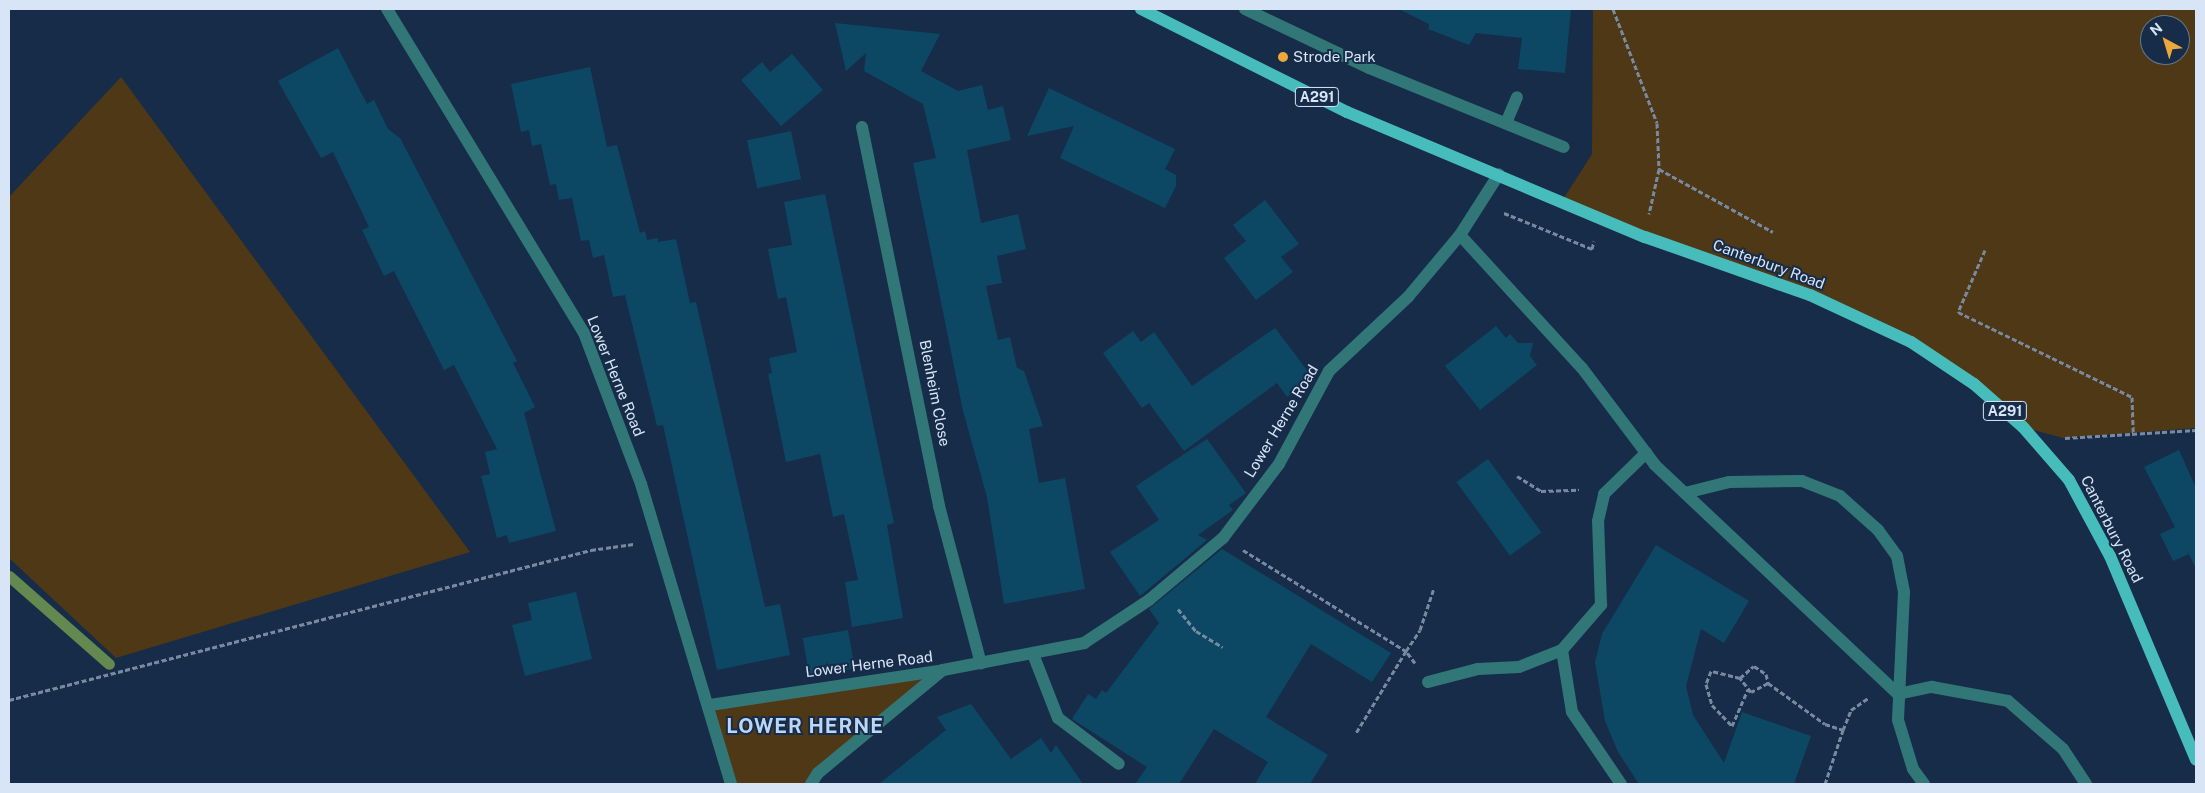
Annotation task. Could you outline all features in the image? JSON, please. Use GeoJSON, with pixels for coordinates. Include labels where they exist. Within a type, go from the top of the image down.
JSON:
{"type":"FeatureCollection","features":[{"type":"Feature","properties":{"kind":"main road","name":"Canterbury Road"},"geometry":{"type":"LineString","coordinates":[[1140,9],[1347,112],[1602,218],[1810,295],[1911,342],[1974,384],[2023,427],[2069,480],[2110,556],[2196,760]]}},
{"type":"Feature","properties":{"kind":"street","name":"Lower Herne Road"},"geometry":{"type":"LineString","coordinates":[[387,9],[584,334],[659,541],[710,705],[730,784]]}},
{"type":"Feature","properties":{"kind":"street"},"geometry":{"type":"LineString","coordinates":[[1245,9],[1370,68],[1564,147]]}},
{"type":"Feature","properties":{"kind":"street"},"geometry":{"type":"LineString","coordinates":[[1506,123],[1517,97]]}},
{"type":"Feature","properties":{"kind":"street","name":"Blenheim Close"},"geometry":{"type":"LineString","coordinates":[[862,127],[939,506],[981,664]]}},
{"type":"Feature","properties":{"kind":"street","name":"Lower Herne Road"},"geometry":{"type":"LineString","coordinates":[[710,705],[981,664],[1084,643],[1160,591],[1223,538],[1278,464],[1328,371],[1408,297],[1460,235],[1478,203],[1499,174]]}},
{"type":"Feature","properties":{"kind":"street"},"geometry":{"type":"LineString","coordinates":[[1460,235],[1582,368],[1646,453],[1685,493],[1898,694]]}},
{"type":"Feature","properties":{"kind":"street"},"geometry":{"type":"LineString","coordinates":[[1428,682],[1478,669],[1519,667],[1562,650],[1601,605],[1598,521],[1604,494],[1615,479],[1646,453]]}},
{"type":"Feature","properties":{"kind":"street"},"geometry":{"type":"LineString","coordinates":[[1685,493],[1729,482],[1802,481],[1840,496],[1878,530],[1897,556],[1904,592],[1898,720],[1913,769],[1924,784]]}},
{"type":"Feature","properties":{"kind":"street"},"geometry":{"type":"LineString","coordinates":[[1562,650],[1572,712],[1621,784]]}},
{"type":"Feature","properties":{"kind":"street"},"geometry":{"type":"LineString","coordinates":[[1034,654],[1058,718],[1118,764]]}},
{"type":"Feature","properties":{"kind":"street","name":"Lower Herne Road"},"geometry":{"type":"LineString","coordinates":[[811,784],[818,773],[944,670]]}},
{"type":"Feature","properties":{"kind":"street"},"geometry":{"type":"LineString","coordinates":[[1898,694],[1932,687],[2008,701],[2063,749],[2086,784]]}},
{"type":"Feature","properties":{"kind":"path"},"geometry":{"type":"LineString","coordinates":[[1613,9],[1657,123],[1659,169],[1652,209]]}},
{"type":"Feature","properties":{"kind":"path"},"geometry":{"type":"LineString","coordinates":[[1659,169],[1773,232]]}},
{"type":"Feature","properties":{"kind":"path"},"geometry":{"type":"LineString","coordinates":[[1478,203],[1592,250],[1602,218]]}},
{"type":"Feature","properties":{"kind":"path"},"geometry":{"type":"LineString","coordinates":[[1985,250],[1958,312],[2132,397],[2133,434]]}},
{"type":"Feature","properties":{"kind":"path"},"geometry":{"type":"LineString","coordinates":[[2023,427],[2063,438],[2196,430]]}},
{"type":"Feature","properties":{"kind":"path"},"geometry":{"type":"LineString","coordinates":[[1517,476],[1541,491],[1556,492],[1615,479]]}},
{"type":"Feature","properties":{"kind":"path"},"geometry":{"type":"LineString","coordinates":[[1223,538],[1406,652]]}},
{"type":"Feature","properties":{"kind":"path"},"geometry":{"type":"LineString","coordinates":[[9,700],[591,550],[659,541]]}},
{"type":"Feature","properties":{"kind":"path"},"geometry":{"type":"LineString","coordinates":[[1356,733],[1420,630],[1434,588]]}},
{"type":"Feature","properties":{"kind":"path"},"geometry":{"type":"LineString","coordinates":[[1160,591],[1196,631],[1223,647]]}},
{"type":"Feature","properties":{"kind":"path"},"geometry":{"type":"LineString","coordinates":[[1740,678],[1754,666],[1766,674],[1768,683],[1825,724],[1844,730]]}},
{"type":"Feature","properties":{"kind":"path"},"geometry":{"type":"LineString","coordinates":[[1748,689],[1732,726],[1712,706],[1706,684],[1711,671],[1740,678],[1748,689],[1759,691],[1768,683]]}},
{"type":"Feature","properties":{"kind":"path"},"geometry":{"type":"LineString","coordinates":[[1826,784],[1851,710],[1868,698],[1898,694]]}},
{"type":"Feature","properties":{"kind":"shaded area"},"geometry":{"type":"Polygon","coordinates":[[[1593,9],[2196,9],[2196,428],[2063,438],[2023,427],[1911,342],[1562,201],[1592,154],[1593,9]]]}},
{"type":"Feature","properties":{"kind":"shaded area"},"geometry":{"type":"Polygon","coordinates":[[[121,77],[470,552],[116,658],[9,558],[9,197],[121,77]]]}},
{"type":"Feature","properties":{"kind":"shaded area"},"geometry":{"type":"Polygon","coordinates":[[[943,670],[811,784],[731,784],[710,705],[943,670]]]}},
{"type":"Feature","properties":{"kind":"building"},"geometry":{"type":"Polygon","coordinates":[[[1399,9],[1571,9],[1565,73],[1518,69],[1522,38],[1476,33],[1469,45],[1428,29],[1429,24],[1399,9]]]}},
{"type":"Feature","properties":{"kind":"building"},"geometry":{"type":"Polygon","coordinates":[[[835,23],[940,34],[921,71],[958,91],[982,85],[988,110],[1003,106],[1011,140],[967,150],[981,223],[1018,214],[1026,249],[997,256],[1002,283],[986,286],[998,340],[1010,337],[1017,368],[1024,371],[1043,426],[1029,429],[1039,483],[1065,478],[1085,589],[1004,604],[987,497],[963,411],[913,163],[936,158],[923,104],[864,71],[866,53],[846,71],[835,23]]]}},
{"type":"Feature","properties":{"kind":"building"},"geometry":{"type":"Polygon","coordinates":[[[338,48],[367,104],[374,100],[388,129],[400,138],[517,361],[513,363],[535,407],[524,413],[556,531],[509,543],[507,535],[497,538],[481,476],[490,474],[485,452],[497,449],[454,365],[444,370],[394,271],[384,276],[362,230],[369,227],[333,152],[321,158],[278,81],[338,48]]]}},
{"type":"Feature","properties":{"kind":"building"},"geometry":{"type":"Polygon","coordinates":[[[792,54],[823,90],[781,126],[741,80],[762,62],[770,72],[792,54]]]}},
{"type":"Feature","properties":{"kind":"building"},"geometry":{"type":"Polygon","coordinates":[[[590,67],[607,147],[617,145],[640,233],[645,231],[647,240],[658,238],[658,242],[676,239],[690,303],[696,302],[765,607],[780,604],[790,655],[717,670],[663,425],[657,426],[625,295],[613,297],[604,255],[593,258],[589,240],[581,241],[572,198],[559,200],[556,184],[550,185],[541,144],[532,146],[529,130],[521,132],[511,84],[590,67]]]}},
{"type":"Feature","properties":{"kind":"building"},"geometry":{"type":"Polygon","coordinates":[[[1049,88],[1175,149],[1165,169],[1176,175],[1176,186],[1165,208],[1060,158],[1074,126],[1027,136],[1049,88]]]}},
{"type":"Feature","properties":{"kind":"building"},"geometry":{"type":"Polygon","coordinates":[[[791,131],[801,179],[757,188],[747,140],[791,131]]]}},
{"type":"Feature","properties":{"kind":"building"},"geometry":{"type":"Polygon","coordinates":[[[825,194],[894,523],[887,525],[903,618],[852,627],[845,582],[858,580],[844,514],[833,517],[820,454],[786,462],[768,374],[772,373],[769,358],[797,352],[786,297],[778,299],[768,249],[792,245],[784,202],[825,194]]]}},
{"type":"Feature","properties":{"kind":"building"},"geometry":{"type":"Polygon","coordinates":[[[1265,200],[1299,244],[1281,257],[1293,272],[1256,300],[1224,258],[1246,241],[1233,225],[1265,200]]]}},
{"type":"Feature","properties":{"kind":"building"},"geometry":{"type":"Polygon","coordinates":[[[1496,326],[1506,338],[1510,334],[1518,343],[1533,343],[1530,356],[1537,365],[1480,410],[1445,366],[1496,326]]]}},
{"type":"Feature","properties":{"kind":"building"},"geometry":{"type":"Polygon","coordinates":[[[1275,328],[1313,378],[1287,397],[1277,383],[1184,451],[1149,403],[1142,408],[1103,353],[1133,331],[1141,342],[1154,332],[1192,386],[1275,328]]]}},
{"type":"Feature","properties":{"kind":"building"},"geometry":{"type":"Polygon","coordinates":[[[1207,439],[1246,493],[1229,505],[1233,510],[1198,535],[1207,540],[1140,596],[1110,552],[1159,520],[1136,486],[1207,439]]]}},
{"type":"Feature","properties":{"kind":"building"},"geometry":{"type":"Polygon","coordinates":[[[2179,450],[2196,488],[2196,569],[2189,554],[2173,561],[2160,534],[2175,527],[2144,467],[2179,450]]]}},
{"type":"Feature","properties":{"kind":"building"},"geometry":{"type":"Polygon","coordinates":[[[1488,459],[1541,533],[1510,556],[1456,482],[1488,459]]]}},
{"type":"Feature","properties":{"kind":"building"},"geometry":{"type":"Polygon","coordinates":[[[1656,545],[1749,601],[1724,643],[1701,629],[1686,686],[1693,715],[1724,763],[1742,712],[1811,736],[1794,784],[1639,784],[1618,752],[1605,721],[1595,662],[1602,634],[1656,545]]]}},
{"type":"Feature","properties":{"kind":"building"},"geometry":{"type":"Polygon","coordinates":[[[1222,549],[1391,653],[1372,682],[1311,644],[1266,717],[1328,755],[1310,784],[1255,784],[1268,762],[1214,729],[1179,784],[1135,784],[1147,767],[1072,719],[1088,694],[1096,699],[1102,690],[1106,693],[1159,623],[1149,609],[1222,549]]]}},
{"type":"Feature","properties":{"kind":"building"},"geometry":{"type":"Polygon","coordinates":[[[576,592],[592,659],[525,676],[512,625],[532,620],[528,603],[576,592]]]}},
{"type":"Feature","properties":{"kind":"building"},"geometry":{"type":"Polygon","coordinates":[[[848,630],[855,668],[809,676],[803,638],[848,630]]]}},
{"type":"Feature","properties":{"kind":"building"},"geometry":{"type":"Polygon","coordinates":[[[971,704],[1011,759],[1041,738],[1051,753],[1056,745],[1083,784],[879,784],[946,730],[937,717],[971,704]]]}},
{"type":"Feature","properties":{"kind":"waterway"},"geometry":{"type":"LineString","coordinates":[[9,576],[109,664]]}},
{"type":"Feature","properties":{"kind":"place","name":"Strode Park"},"geometry":{"type":"Point","coordinates":[1283,57]}},
{"type":"Feature","properties":{"kind":"district","name":"LOWER HERNE"},"geometry":{"type":"Point","coordinates":[805,726]}}]}
